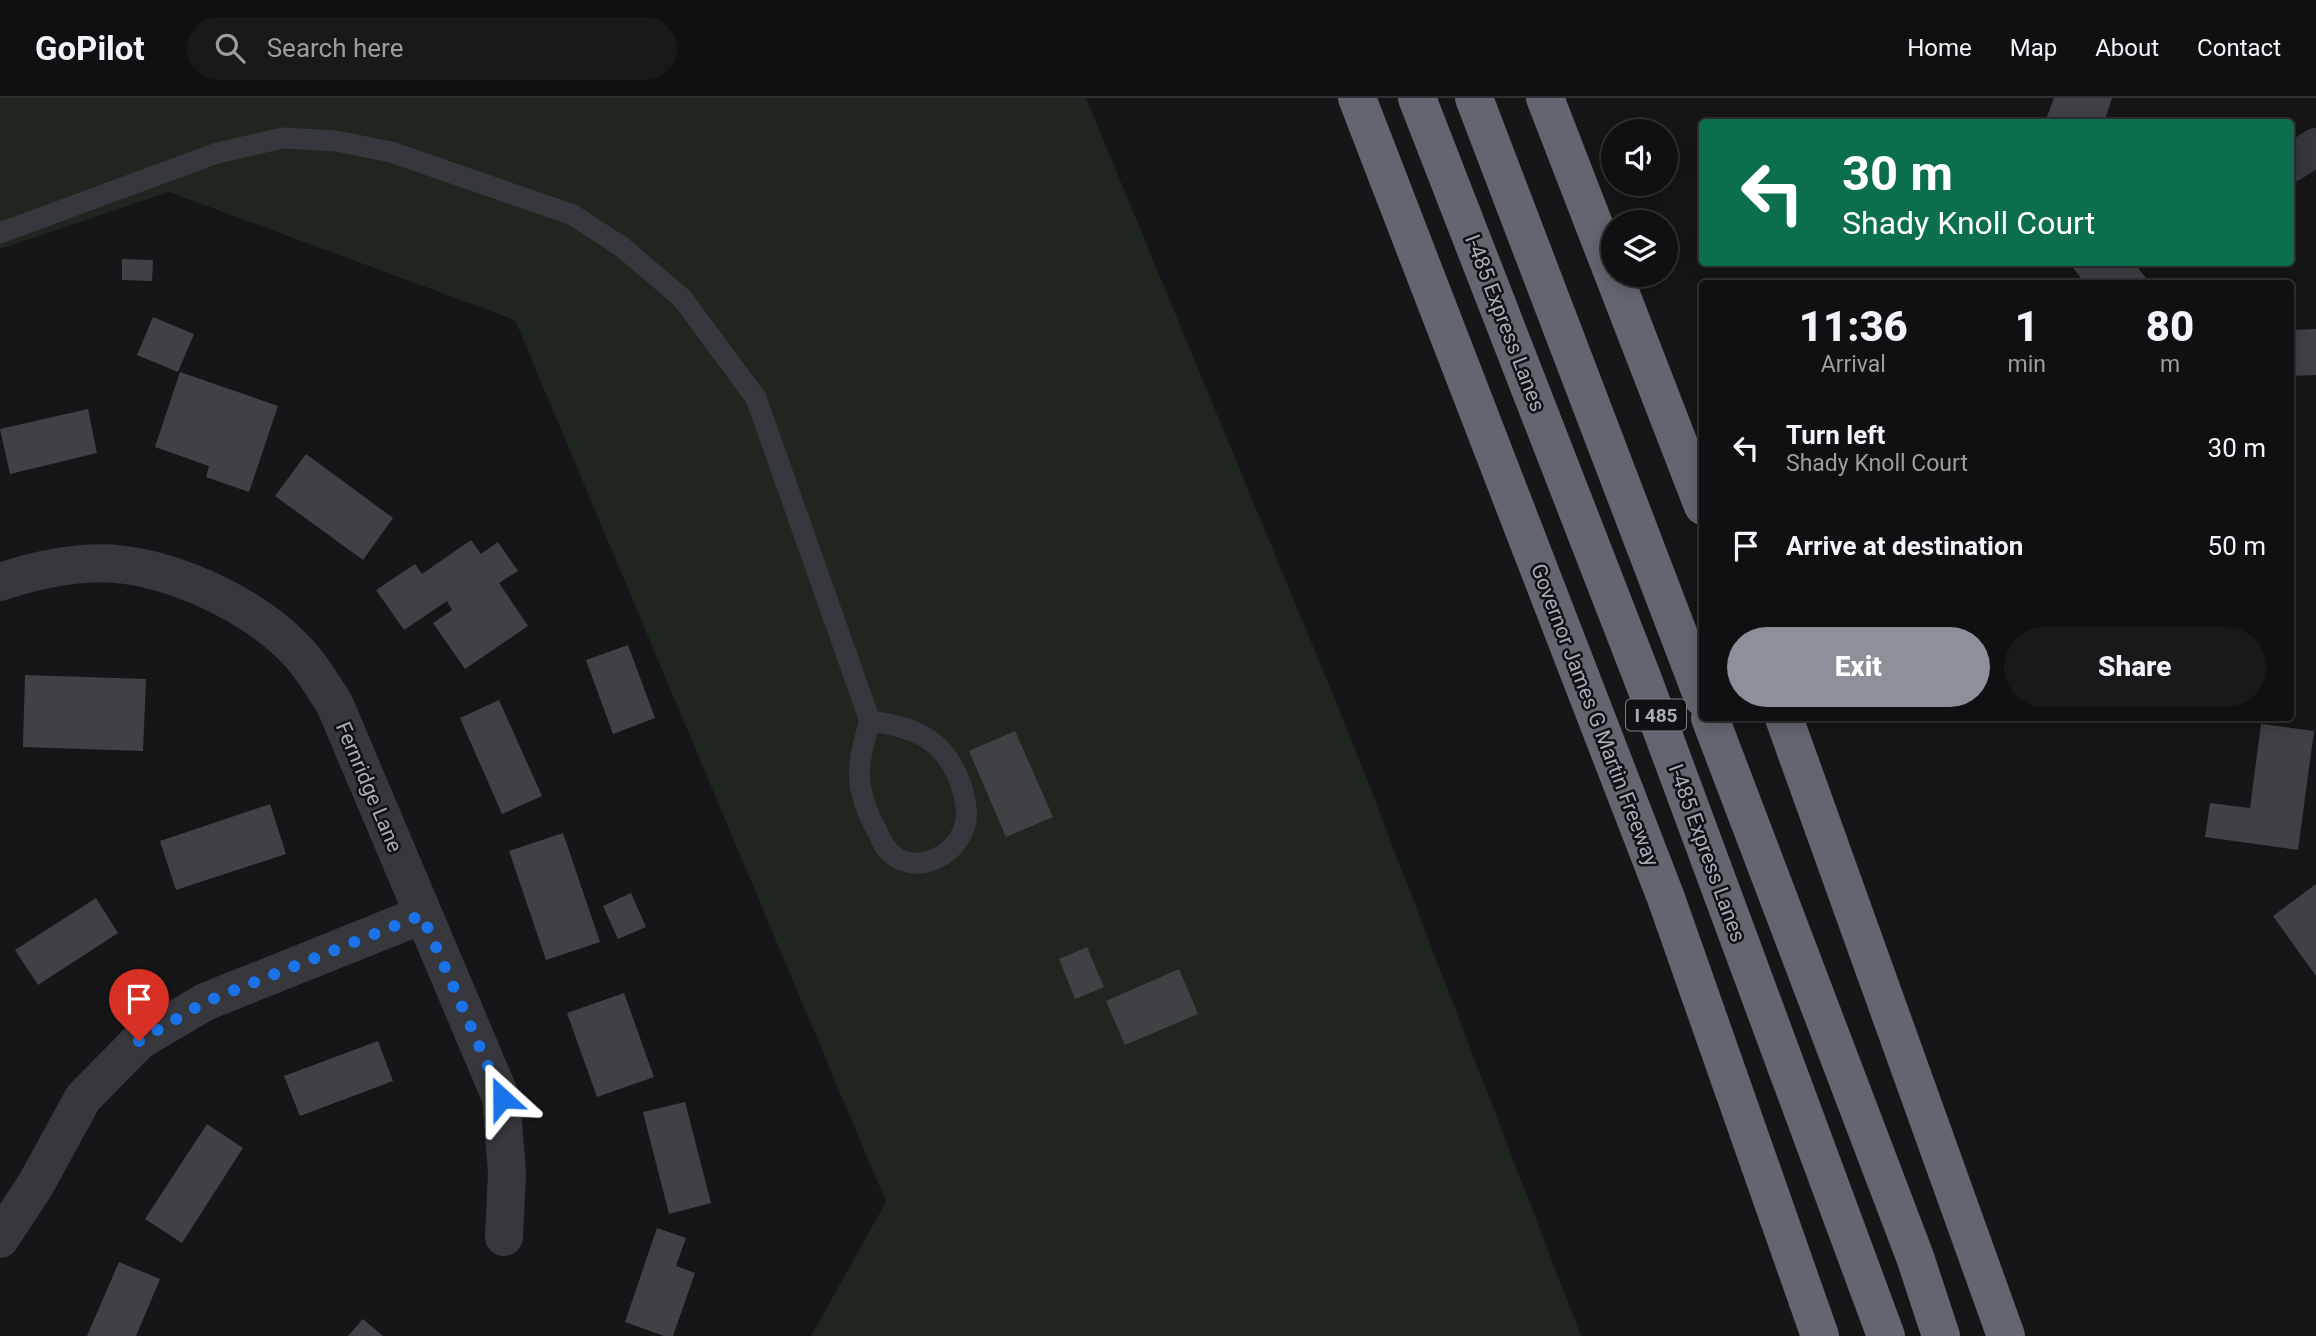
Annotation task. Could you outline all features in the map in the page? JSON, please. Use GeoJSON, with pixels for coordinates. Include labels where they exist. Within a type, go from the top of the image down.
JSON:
{"type":"FeatureCollection","features":[{"type":"Feature","properties":{"kind":"highway","name":"Governor James G Martin Freeway"},"geometry":{"type":"LineString","coordinates":[[1357,98],[1666,898],[1821,1336]]}},
{"type":"Feature","properties":{"kind":"highway","name":"I-485 Express Lanes"},"geometry":{"type":"LineString","coordinates":[[1417,98],[1637,664],[1886,1336]]}},
{"type":"Feature","properties":{"kind":"highway","name":"I 485"},"geometry":{"type":"LineString","coordinates":[[1475,98],[1699,687]]}},
{"type":"Feature","properties":{"kind":"highway"},"geometry":{"type":"LineString","coordinates":[[1545,98],[1699,496]]}},
{"type":"Feature","properties":{"kind":"highway","name":"I 485"},"geometry":{"type":"LineString","coordinates":[[1711,721],[1915,1257],[1941,1336]]}},
{"type":"Feature","properties":{"kind":"highway"},"geometry":{"type":"LineString","coordinates":[[1785,721],[2006,1336]]}},
{"type":"Feature","properties":{"kind":"street"},"geometry":{"type":"LineString","coordinates":[[2294,161],[2316,148]]}},
{"type":"Feature","properties":{"kind":"street","name":"Fernridge Lane"},"geometry":{"type":"LineString","coordinates":[[0,582],[26,573],[86,563],[168,575],[212,592],[257,618],[289,643],[314,671],[335,705],[502,1098],[507,1172],[504,1237]]}},
{"type":"Feature","properties":{"kind":"street"},"geometry":{"type":"LineString","coordinates":[[0,1238],[36,1184],[83,1098],[139,1041],[205,1002],[422,915]]}},
{"type":"Feature","properties":{"kind":"lane"},"geometry":{"type":"LineString","coordinates":[[0,233],[218,153],[283,138],[336,141],[391,152],[573,215],[622,247],[682,298],[756,398],[870,721],[859,754],[858,780],[865,806],[887,850],[910,862],[934,862],[952,849],[965,824],[964,796],[955,765],[928,737],[899,725],[870,721]]}},
{"type":"Feature","properties":{"kind":"shaded area"},"geometry":{"type":"Polygon","coordinates":[[[0,98],[1086,98],[1351,738],[1581,1336],[811,1336],[886,1202],[515,320],[169,192],[0,249],[0,98]]]}},
{"type":"Feature","properties":{"kind":"building"},"geometry":{"type":"Polygon","coordinates":[[[2054,98],[2112,98],[2105,119],[2046,119],[2054,98]]]}},
{"type":"Feature","properties":{"kind":"building"},"geometry":{"type":"Polygon","coordinates":[[[122,259],[153,260],[152,281],[122,280],[122,259]]]}},
{"type":"Feature","properties":{"kind":"building"},"geometry":{"type":"Polygon","coordinates":[[[2072,266],[2137,266],[2146,278],[2145,280],[2082,280],[2072,266]]]}},
{"type":"Feature","properties":{"kind":"building"},"geometry":{"type":"Polygon","coordinates":[[[153,317],[194,334],[178,372],[137,355],[153,317]]]}},
{"type":"Feature","properties":{"kind":"building"},"geometry":{"type":"Polygon","coordinates":[[[2316,329],[2316,375],[2294,376],[2294,330],[2316,329]]]}},
{"type":"Feature","properties":{"kind":"building"},"geometry":{"type":"Polygon","coordinates":[[[180,372],[278,406],[249,492],[206,477],[209,466],[155,447],[180,372]]]}},
{"type":"Feature","properties":{"kind":"building"},"geometry":{"type":"Polygon","coordinates":[[[88,409],[97,453],[10,474],[0,429],[88,409]]]}},
{"type":"Feature","properties":{"kind":"building"},"geometry":{"type":"Polygon","coordinates":[[[306,454],[393,518],[363,560],[275,496],[306,454]]]}},
{"type":"Feature","properties":{"kind":"building"},"geometry":{"type":"Polygon","coordinates":[[[471,540],[481,554],[498,542],[518,571],[499,583],[528,626],[465,669],[433,623],[452,610],[447,601],[404,630],[376,590],[415,564],[422,574],[471,540]]]}},
{"type":"Feature","properties":{"kind":"building"},"geometry":{"type":"Polygon","coordinates":[[[628,645],[655,718],[613,734],[586,660],[628,645]]]}},
{"type":"Feature","properties":{"kind":"building"},"geometry":{"type":"Polygon","coordinates":[[[25,675],[146,679],[143,751],[23,747],[25,675]]]}},
{"type":"Feature","properties":{"kind":"building"},"geometry":{"type":"Polygon","coordinates":[[[499,700],[542,796],[502,814],[460,718],[499,700]]]}},
{"type":"Feature","properties":{"kind":"building"},"geometry":{"type":"Polygon","coordinates":[[[2261,724],[2314,731],[2298,850],[2205,837],[2210,803],[2250,808],[2261,724]]]}},
{"type":"Feature","properties":{"kind":"building"},"geometry":{"type":"Polygon","coordinates":[[[1015,731],[1053,817],[1006,837],[969,751],[1015,731]]]}},
{"type":"Feature","properties":{"kind":"building"},"geometry":{"type":"Polygon","coordinates":[[[270,804],[286,854],[176,890],[160,841],[270,804]]]}},
{"type":"Feature","properties":{"kind":"building"},"geometry":{"type":"Polygon","coordinates":[[[563,833],[600,942],[546,960],[509,851],[563,833]]]}},
{"type":"Feature","properties":{"kind":"building"},"geometry":{"type":"Polygon","coordinates":[[[2316,884],[2316,976],[2273,916],[2316,884]]]}},
{"type":"Feature","properties":{"kind":"building"},"geometry":{"type":"Polygon","coordinates":[[[631,893],[646,927],[618,939],[603,906],[631,893]]]}},
{"type":"Feature","properties":{"kind":"building"},"geometry":{"type":"Polygon","coordinates":[[[96,898],[118,933],[38,985],[15,950],[96,898]]]}},
{"type":"Feature","properties":{"kind":"building"},"geometry":{"type":"Polygon","coordinates":[[[1087,947],[1104,987],[1075,999],[1059,959],[1087,947]]]}},
{"type":"Feature","properties":{"kind":"building"},"geometry":{"type":"Polygon","coordinates":[[[1179,969],[1198,1014],[1125,1045],[1106,1001],[1179,969]]]}},
{"type":"Feature","properties":{"kind":"building"},"geometry":{"type":"Polygon","coordinates":[[[624,993],[654,1077],[597,1097],[567,1013],[624,993]]]}},
{"type":"Feature","properties":{"kind":"building"},"geometry":{"type":"Polygon","coordinates":[[[378,1041],[393,1081],[300,1116],[284,1076],[378,1041]]]}},
{"type":"Feature","properties":{"kind":"building"},"geometry":{"type":"Polygon","coordinates":[[[685,1102],[711,1203],[669,1214],[643,1112],[685,1102]]]}},
{"type":"Feature","properties":{"kind":"building"},"geometry":{"type":"Polygon","coordinates":[[[207,1124],[243,1148],[182,1243],[145,1219],[207,1124]]]}},
{"type":"Feature","properties":{"kind":"building"},"geometry":{"type":"Polygon","coordinates":[[[657,1228],[686,1238],[676,1266],[695,1273],[673,1336],[664,1336],[625,1322],[657,1228]]]}},
{"type":"Feature","properties":{"kind":"building"},"geometry":{"type":"Polygon","coordinates":[[[119,1262],[160,1279],[136,1336],[87,1336],[119,1262]]]}},
{"type":"Feature","properties":{"kind":"building"},"geometry":{"type":"Polygon","coordinates":[[[363,1319],[383,1336],[348,1336],[363,1319]]]}},
{"type":"Feature","properties":{"kind":"route"},"geometry":{"type":"LineString","coordinates":[[139,1041],[205,1002],[422,915],[502,1098]]}}]}
